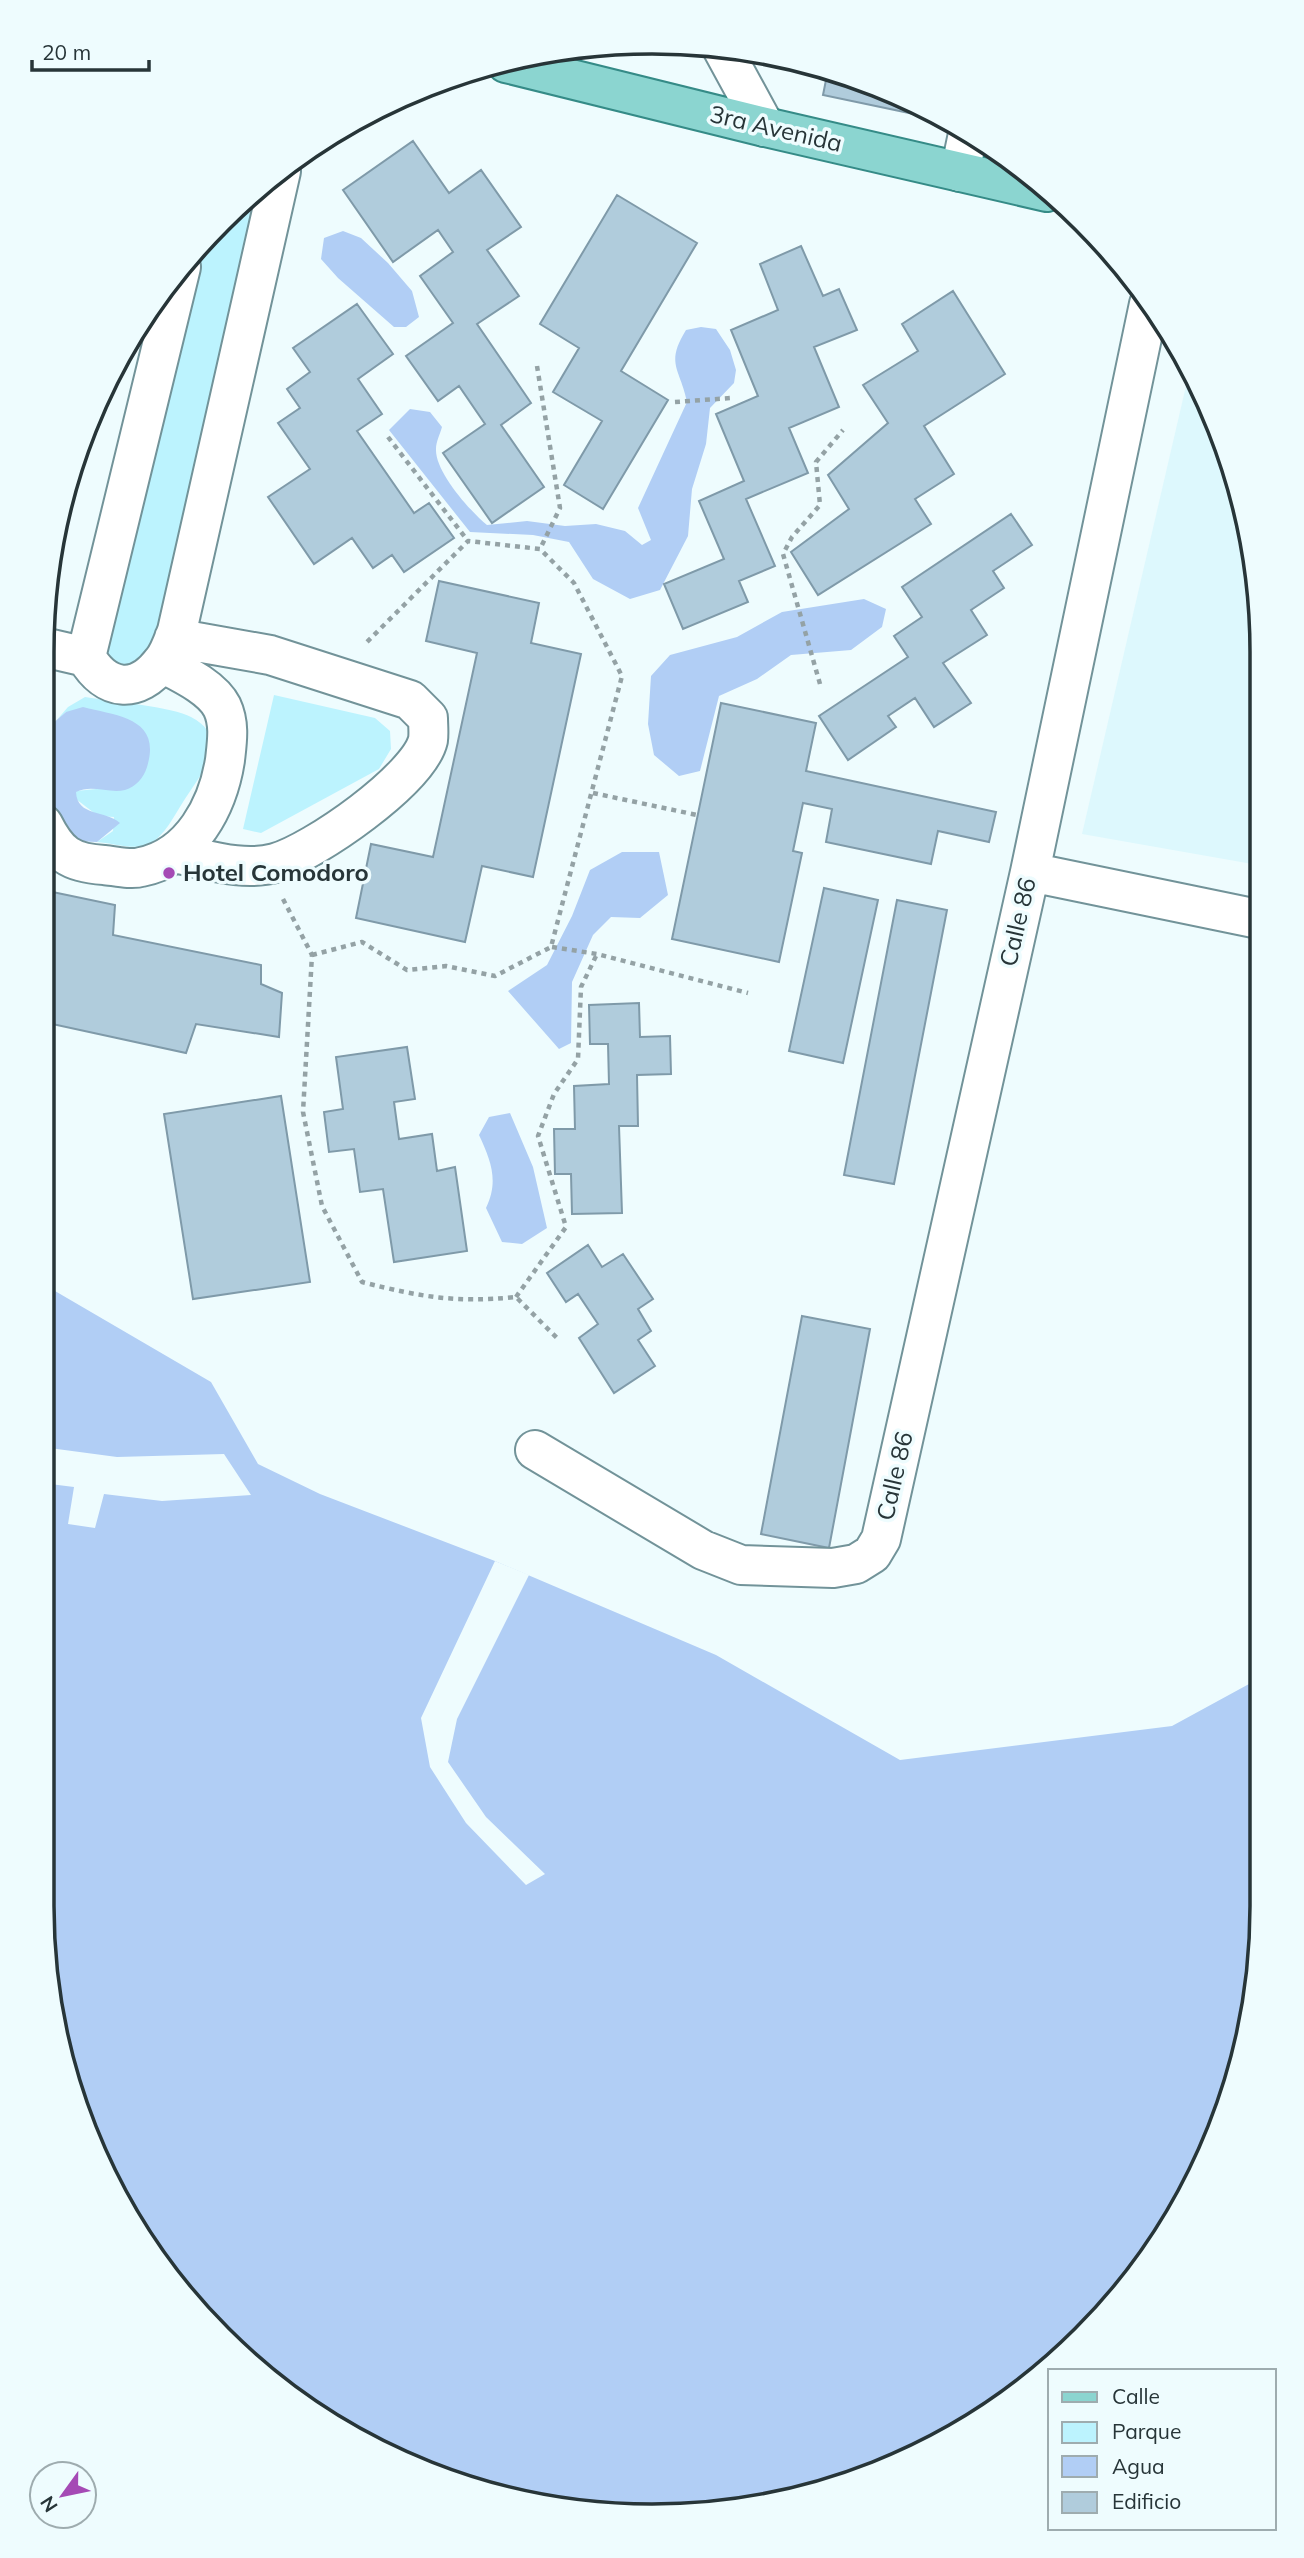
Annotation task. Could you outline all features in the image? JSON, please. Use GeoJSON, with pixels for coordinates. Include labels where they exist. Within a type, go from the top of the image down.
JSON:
{"type":"FeatureCollection","features":[{"type":"Feature","properties":{"kind":"main road","name":"3ra Avenida"},"geometry":{"type":"LineString","coordinates":[[526,68],[1027,187]]}},
{"type":"Feature","properties":{"kind":"street"},"geometry":{"type":"LineString","coordinates":[[728,59],[765,127]]}},
{"type":"Feature","properties":{"kind":"street"},"geometry":{"type":"LineString","coordinates":[[960,172],[966,144]]}},
{"type":"Feature","properties":{"kind":"street"},"geometry":{"type":"LineString","coordinates":[[175,292],[86,657],[95,673],[108,682],[124,686],[138,682],[168,650],[277,187]]}},
{"type":"Feature","properties":{"kind":"street","name":"Calle 86"},"geometry":{"type":"LineString","coordinates":[[535,1450],[703,1550],[741,1565],[833,1568],[856,1564],[873,1554],[881,1539],[1030,872],[1147,317]]}},
{"type":"Feature","properties":{"kind":"street"},"geometry":{"type":"LineString","coordinates":[[54,650],[86,657]]}},
{"type":"Feature","properties":{"kind":"street"},"geometry":{"type":"LineString","coordinates":[[168,650],[270,654],[410,701],[429,718],[428,741],[396,786],[332,835],[276,863],[239,866],[174,853]]}},
{"type":"Feature","properties":{"kind":"street"},"geometry":{"type":"LineString","coordinates":[[54,847],[80,864],[141,867],[174,853],[201,827],[220,787],[229,734],[222,706],[168,650]]}},
{"type":"Feature","properties":{"kind":"street"},"geometry":{"type":"LineString","coordinates":[[1030,872],[1250,917]]}},
{"type":"Feature","properties":{"kind":"path"},"geometry":{"type":"LineString","coordinates":[[537,366],[560,508],[540,549]]}},
{"type":"Feature","properties":{"kind":"path"},"geometry":{"type":"LineString","coordinates":[[675,402],[732,398]]}},
{"type":"Feature","properties":{"kind":"path"},"geometry":{"type":"LineString","coordinates":[[820,684],[783,554],[792,537],[820,505],[816,462],[843,430]]}},
{"type":"Feature","properties":{"kind":"path"},"geometry":{"type":"LineString","coordinates":[[387,437],[468,541],[540,549],[574,583],[622,676],[551,947]]}},
{"type":"Feature","properties":{"kind":"path"},"geometry":{"type":"LineString","coordinates":[[333,675],[468,541]]}},
{"type":"Feature","properties":{"kind":"path"},"geometry":{"type":"LineString","coordinates":[[593,793],[697,815]]}},
{"type":"Feature","properties":{"kind":"path"},"geometry":{"type":"LineString","coordinates":[[265,864],[312,955],[303,1112],[322,1206],[362,1282],[426,1298],[477,1300],[516,1297],[559,1340]]}},
{"type":"Feature","properties":{"kind":"path"},"geometry":{"type":"LineString","coordinates":[[312,955],[362,942],[407,970],[446,967],[495,976],[551,947],[597,954],[748,993]]}},
{"type":"Feature","properties":{"kind":"path"},"geometry":{"type":"LineString","coordinates":[[516,1297],[566,1227],[538,1136],[554,1094],[578,1059],[581,988],[597,954]]}},
{"type":"Feature","properties":{"kind":"shaded area"},"geometry":{"type":"Polygon","coordinates":[[[1186,385],[1218,460],[1238,535],[1245,574],[1250,652],[1250,864],[1082,834],[1186,385]]]}},
{"type":"Feature","properties":{"kind":"green space"},"geometry":{"type":"Polygon","coordinates":[[[264,198],[170,628],[126,677],[98,668],[109,603],[191,272],[229,229],[264,198]]]}},
{"type":"Feature","properties":{"kind":"green space"},"geometry":{"type":"Polygon","coordinates":[[[274,695],[375,718],[390,731],[391,749],[379,769],[261,833],[243,829],[274,695]]]}},
{"type":"Feature","properties":{"kind":"green space"},"geometry":{"type":"Polygon","coordinates":[[[85,697],[183,713],[204,726],[210,736],[212,747],[204,769],[169,825],[150,844],[131,847],[97,842],[113,831],[114,817],[98,816],[76,799],[76,791],[96,789],[66,712],[55,722],[68,707],[85,697]]]}},
{"type":"Feature","properties":{"kind":"water"},"geometry":{"type":"Polygon","coordinates":[[[343,231],[361,238],[388,263],[412,291],[419,317],[406,327],[394,327],[338,278],[321,259],[324,238],[343,231]]]}},
{"type":"Feature","properties":{"kind":"water"},"geometry":{"type":"Polygon","coordinates":[[[701,327],[716,329],[730,350],[736,370],[734,383],[710,408],[706,444],[692,489],[688,536],[660,590],[630,599],[593,579],[569,542],[533,535],[470,532],[389,430],[410,409],[430,412],[442,427],[436,449],[441,469],[463,501],[487,525],[527,521],[565,526],[596,524],[625,531],[642,545],[651,540],[638,508],[687,402],[676,366],[676,351],[686,330],[701,327]]]}},
{"type":"Feature","properties":{"kind":"water"},"geometry":{"type":"Polygon","coordinates":[[[864,599],[886,609],[882,627],[851,650],[791,655],[757,679],[719,696],[700,771],[679,776],[654,755],[648,724],[651,676],[670,655],[737,637],[782,612],[864,599]]]}},
{"type":"Feature","properties":{"kind":"water"},"geometry":{"type":"Polygon","coordinates":[[[83,707],[123,717],[143,729],[148,738],[150,751],[146,771],[133,787],[119,791],[88,789],[76,792],[81,806],[120,823],[97,842],[74,841],[54,812],[54,722],[66,712],[83,707]]]}},
{"type":"Feature","properties":{"kind":"water"},"geometry":{"type":"Polygon","coordinates":[[[622,852],[659,852],[668,895],[640,918],[611,917],[593,935],[572,982],[571,1043],[559,1049],[508,991],[547,965],[572,916],[590,870],[622,852]]]}},
{"type":"Feature","properties":{"kind":"water"},"geometry":{"type":"Polygon","coordinates":[[[510,1113],[533,1167],[547,1228],[522,1244],[502,1242],[486,1208],[493,1180],[479,1135],[489,1117],[510,1113]]]}},
{"type":"Feature","properties":{"kind":"water"},"geometry":{"type":"Polygon","coordinates":[[[54,1290],[211,1382],[258,1464],[320,1494],[495,1561],[716,1655],[900,1760],[1172,1726],[1250,1683],[1250,1906],[1245,1984],[1229,2061],[1218,2098],[1188,2170],[1149,2238],[1126,2270],[1075,2329],[1016,2380],[951,2424],[881,2458],[844,2472],[769,2492],[730,2499],[652,2504],[574,2499],[497,2483],[423,2458],[353,2424],[320,2403],[288,2380],[229,2329],[178,2270],[134,2205],[100,2135],[86,2098],[66,2023],[59,1984],[54,1906],[54,1290]]]}},
{"type":"Feature","properties":{"kind":"pier"},"geometry":{"type":"Polygon","coordinates":[[[54,1449],[117,1457],[224,1454],[251,1495],[162,1501],[104,1494],[95,1528],[68,1524],[74,1487],[54,1484],[54,1449]]]}},
{"type":"Feature","properties":{"kind":"pier"},"geometry":{"type":"Polygon","coordinates":[[[495,1561],[529,1575],[457,1719],[448,1762],[486,1817],[545,1874],[526,1885],[466,1823],[430,1767],[421,1718],[495,1561]]]}},
{"type":"Feature","properties":{"kind":"building"},"geometry":{"type":"Polygon","coordinates":[[[826,81],[910,113],[823,95],[826,81]]]}},
{"type":"Feature","properties":{"kind":"building"},"geometry":{"type":"Polygon","coordinates":[[[413,141],[449,193],[481,170],[521,227],[487,250],[519,296],[477,324],[531,403],[501,425],[544,487],[492,523],[443,453],[485,424],[459,386],[438,401],[406,356],[453,323],[420,276],[453,252],[438,230],[393,262],[343,190],[413,141]]]}},
{"type":"Feature","properties":{"kind":"building"},"geometry":{"type":"Polygon","coordinates":[[[617,195],[697,243],[621,371],[668,400],[603,509],[564,485],[602,421],[553,392],[579,348],[540,324],[617,195]]]}},
{"type":"Feature","properties":{"kind":"building"},"geometry":{"type":"Polygon","coordinates":[[[801,246],[823,296],[839,289],[857,330],[814,347],[839,407],[789,428],[808,473],[746,499],[775,566],[739,581],[748,602],[683,629],[664,584],[724,559],[699,501],[744,481],[716,414],[758,396],[731,330],[778,310],[760,264],[801,246]]]}},
{"type":"Feature","properties":{"kind":"building"},"geometry":{"type":"Polygon","coordinates":[[[953,291],[1005,374],[924,426],[954,474],[915,499],[931,524],[818,595],[791,552],[849,509],[828,475],[888,423],[863,385],[918,351],[902,324],[953,291]]]}},
{"type":"Feature","properties":{"kind":"building"},"geometry":{"type":"Polygon","coordinates":[[[357,304],[393,354],[358,379],[382,414],[357,431],[414,513],[429,503],[454,538],[404,572],[392,555],[373,568],[352,538],[314,564],[268,497],[310,469],[278,423],[300,408],[287,389],[310,372],[293,348],[357,304]]]}},
{"type":"Feature","properties":{"kind":"building"},"geometry":{"type":"Polygon","coordinates":[[[1011,514],[1032,545],[993,571],[1004,588],[971,610],[987,635],[943,663],[971,703],[934,727],[915,698],[888,716],[896,727],[848,760],[819,716],[908,657],[894,636],[922,617],[902,587],[1011,514]]]}},
{"type":"Feature","properties":{"kind":"building"},"geometry":{"type":"Polygon","coordinates":[[[439,581],[539,603],[531,643],[581,654],[533,877],[482,866],[465,942],[356,918],[371,844],[433,857],[477,653],[426,641],[439,581]]]}},
{"type":"Feature","properties":{"kind":"building"},"geometry":{"type":"Polygon","coordinates":[[[721,703],[816,723],[806,771],[996,812],[989,842],[938,831],[931,864],[826,842],[832,809],[803,803],[793,851],[802,853],[779,962],[672,939],[721,703]]]}},
{"type":"Feature","properties":{"kind":"building"},"geometry":{"type":"Polygon","coordinates":[[[824,888],[878,900],[843,1063],[789,1051],[824,888]]]}},
{"type":"Feature","properties":{"kind":"building","name":"Hotel Comodoro"},"geometry":{"type":"Polygon","coordinates":[[[54,892],[115,905],[113,935],[261,965],[261,984],[282,993],[279,1037],[196,1024],[186,1053],[54,1024],[54,892]]]}},
{"type":"Feature","properties":{"kind":"building"},"geometry":{"type":"Polygon","coordinates":[[[897,900],[947,910],[894,1184],[844,1175],[897,900]]]}},
{"type":"Feature","properties":{"kind":"building"},"geometry":{"type":"Polygon","coordinates":[[[639,1003],[640,1037],[670,1036],[671,1074],[637,1075],[638,1126],[619,1126],[622,1213],[572,1214],[571,1174],[555,1174],[554,1129],[575,1129],[574,1086],[609,1084],[608,1044],[590,1044],[589,1005],[639,1003]]]}},
{"type":"Feature","properties":{"kind":"building"},"geometry":{"type":"Polygon","coordinates":[[[407,1047],[415,1099],[394,1102],[399,1139],[432,1134],[437,1171],[455,1167],[467,1251],[394,1262],[383,1189],[360,1192],[354,1149],[329,1152],[324,1112],[343,1109],[336,1057],[407,1047]]]}},
{"type":"Feature","properties":{"kind":"building"},"geometry":{"type":"Polygon","coordinates":[[[281,1096],[310,1282],[193,1299],[164,1114],[281,1096]]]}},
{"type":"Feature","properties":{"kind":"building"},"geometry":{"type":"Polygon","coordinates":[[[588,1245],[602,1267],[623,1254],[653,1299],[638,1309],[651,1331],[638,1340],[655,1366],[614,1393],[579,1338],[598,1324],[578,1294],[566,1302],[547,1273],[588,1245]]]}},
{"type":"Feature","properties":{"kind":"building"},"geometry":{"type":"Polygon","coordinates":[[[802,1316],[870,1329],[829,1548],[761,1534],[802,1316]]]}},
{"type":"Feature","properties":{"kind":"place","name":"Hotel Comodoro"},"geometry":{"type":"Point","coordinates":[169,873]}}]}
